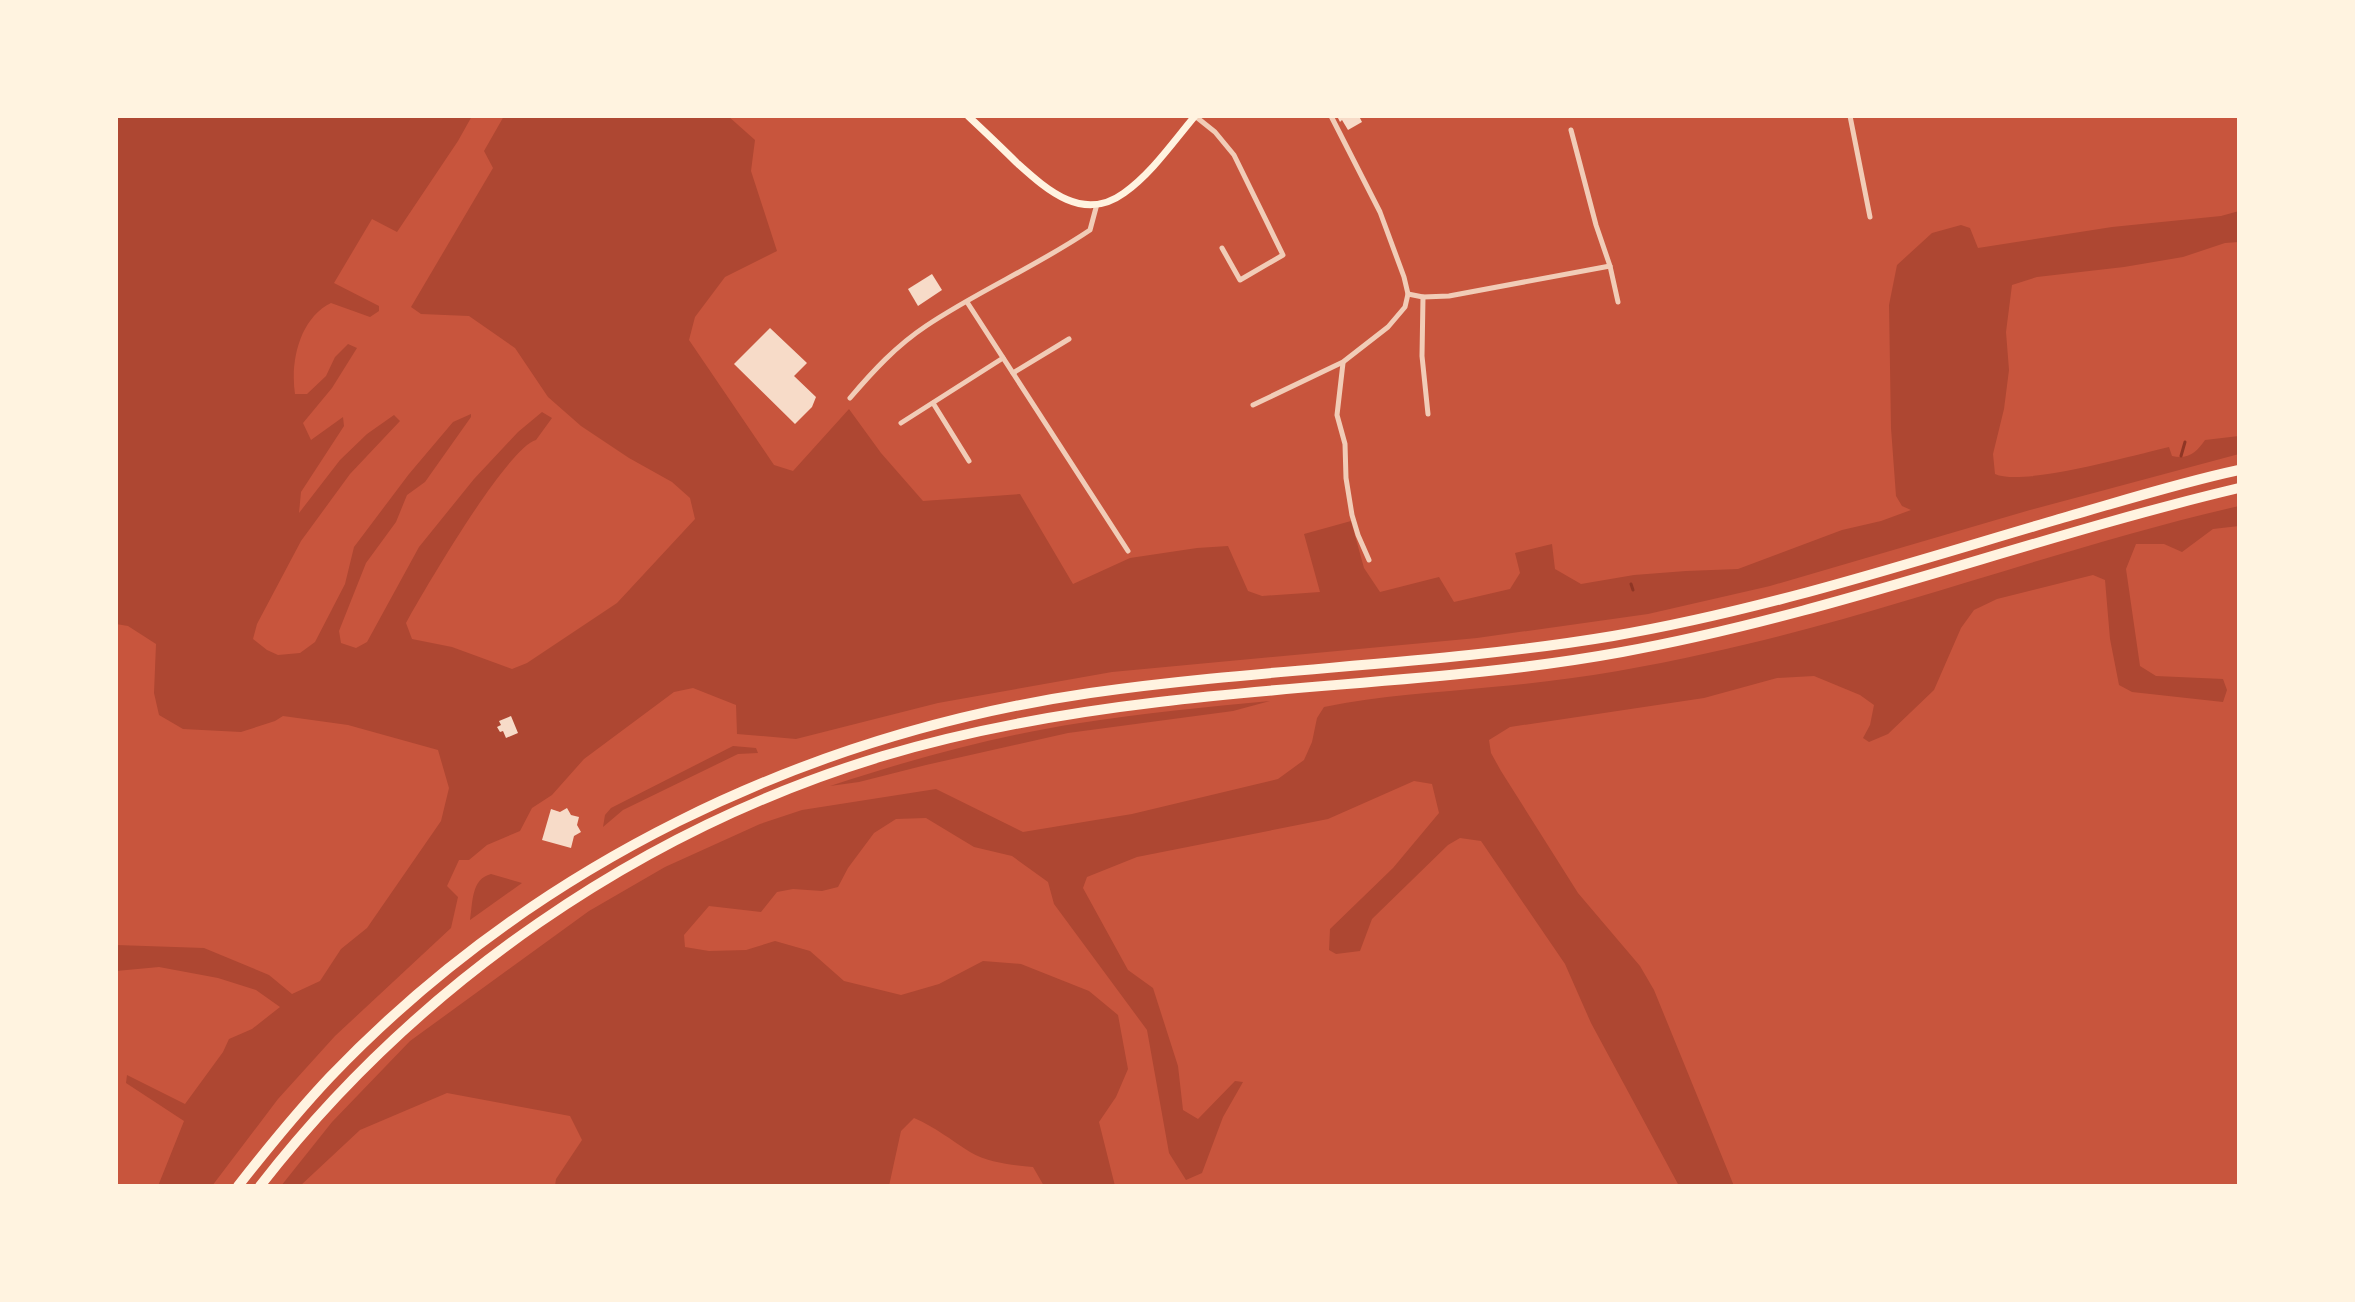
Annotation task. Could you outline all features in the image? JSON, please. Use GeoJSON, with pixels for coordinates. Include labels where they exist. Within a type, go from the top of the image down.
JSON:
{"type":"FeatureCollection","features":[{"type":"Feature","properties":{"kind":"highway"},"geometry":{"type":"LineString","coordinates":[[238,1186],[293,1119],[355,1052],[442,973],[496,932],[561,887],[638,841],[724,798],[836,753],[974,715],[1086,694],[1240,675],[1513,651],[1712,616],[1812,591],[2127,499],[2239,470]]}},
{"type":"Feature","properties":{"kind":"highway"},"geometry":{"type":"LineString","coordinates":[[260,1186],[362,1070],[413,1022],[485,962],[601,882],[682,838],[833,773],[880,757],[977,732],[1093,711],[1228,694],[1517,667],[1618,653],[1689,639],[1813,609],[2131,516],[2239,488]]}},
{"type":"Feature","properties":{"kind":"main road"},"geometry":{"type":"LineString","coordinates":[[968,116],[1055,195],[1069,201],[1097,204],[1116,199],[1134,185],[1195,116]]}},
{"type":"Feature","properties":{"kind":"street"},"geometry":{"type":"LineString","coordinates":[[1195,116],[1215,132],[1234,155],[1283,255],[1240,280],[1222,248]]}},
{"type":"Feature","properties":{"kind":"street"},"geometry":{"type":"LineString","coordinates":[[1253,405],[1343,362],[1398,318],[1405,307],[1408,294],[1404,277],[1380,212],[1331,116]]}},
{"type":"Feature","properties":{"kind":"street"},"geometry":{"type":"LineString","coordinates":[[1850,116],[1870,217]]}},
{"type":"Feature","properties":{"kind":"street"},"geometry":{"type":"LineString","coordinates":[[1571,130],[1618,302]]}},
{"type":"Feature","properties":{"kind":"street"},"geometry":{"type":"LineString","coordinates":[[850,398],[879,365],[925,327],[1090,230],[1097,204]]}},
{"type":"Feature","properties":{"kind":"street"},"geometry":{"type":"LineString","coordinates":[[1408,294],[1449,296],[1610,266]]}},
{"type":"Feature","properties":{"kind":"street"},"geometry":{"type":"LineString","coordinates":[[1423,297],[1422,356],[1428,414]]}},
{"type":"Feature","properties":{"kind":"street"},"geometry":{"type":"LineString","coordinates":[[967,302],[1128,551]]}},
{"type":"Feature","properties":{"kind":"street"},"geometry":{"type":"LineString","coordinates":[[1013,373],[1069,339]]}},
{"type":"Feature","properties":{"kind":"street"},"geometry":{"type":"LineString","coordinates":[[901,423],[1003,358]]}},
{"type":"Feature","properties":{"kind":"street"},"geometry":{"type":"LineString","coordinates":[[1343,362],[1337,415],[1345,444],[1352,515],[1369,560]]}},
{"type":"Feature","properties":{"kind":"street"},"geometry":{"type":"LineString","coordinates":[[933,403],[969,461]]}},
{"type":"Feature","properties":{"kind":"shaded area"},"geometry":{"type":"Polygon","coordinates":[[[116,116],[472,116],[397,232],[372,219],[334,283],[379,306],[379,311],[370,317],[331,303],[312,319],[300,342],[294,368],[295,394],[307,394],[326,376],[335,357],[348,344],[357,348],[332,388],[303,423],[311,440],[343,417],[344,426],[301,492],[299,513],[340,460],[367,434],[394,415],[400,421],[350,474],[301,541],[257,624],[253,639],[278,655],[300,653],[315,642],[345,584],[354,547],[453,422],[471,414],[425,482],[407,495],[396,522],[366,563],[339,631],[341,643],[356,648],[367,642],[419,547],[474,479],[518,432],[542,412],[552,418],[536,440],[506,467],[487,493],[406,623],[412,639],[452,647],[512,669],[527,663],[617,603],[695,519],[690,498],[672,482],[581,426],[548,397],[515,348],[469,316],[421,314],[411,307],[493,168],[484,151],[504,116],[728,116],[755,140],[751,171],[777,251],[725,277],[695,317],[689,340],[774,465],[793,471],[849,409],[881,453],[923,501],[1020,494],[1073,584],[1130,558],[1228,546],[1248,591],[1262,596],[1320,592],[1304,534],[1351,521],[1364,568],[1380,592],[1439,577],[1454,602],[1510,589],[1520,573],[1515,553],[1552,544],[1555,569],[1581,584],[1634,575],[1738,569],[1842,530],[1911,510],[1902,506],[1896,496],[1891,428],[1889,305],[1897,265],[1932,233],[1961,225],[1970,228],[1978,248],[2112,227],[2221,216],[2239,211],[2239,242],[2225,243],[2183,257],[2037,277],[2012,285],[2006,332],[2009,370],[1993,454],[1995,474],[2009,477],[2053,473],[2169,447],[2172,456],[2183,457],[2195,451],[2205,440],[2239,436],[2239,454],[2030,510],[1770,586],[1648,614],[1477,638],[1112,672],[938,703],[796,739],[737,734],[736,705],[693,688],[674,692],[584,759],[552,795],[532,808],[520,831],[487,845],[469,860],[459,860],[447,886],[458,897],[451,928],[335,1036],[278,1099],[212,1186],[158,1186],[184,1121],[126,1083],[127,1075],[185,1104],[229,1039],[252,1029],[280,1007],[256,990],[218,978],[159,967],[116,971],[116,945],[204,948],[269,975],[292,994],[320,981],[341,949],[367,928],[441,821],[449,788],[438,750],[348,725],[283,716],[241,732],[183,729],[159,715],[154,693],[156,644],[128,626],[116,624],[116,116]]]}},
{"type":"Feature","properties":{"kind":"shaded area"},"geometry":{"type":"Polygon","coordinates":[[[2239,506],[2239,526],[2213,529],[2182,552],[2164,544],[2136,544],[2126,569],[2140,666],[2156,676],[2223,679],[2227,690],[2223,702],[2132,692],[2119,685],[2110,639],[2105,580],[2093,575],[1997,599],[1974,610],[1961,628],[1934,690],[1888,734],[1869,742],[1863,738],[1870,725],[1874,705],[1860,695],[1814,676],[1777,678],[1704,698],[1510,727],[1489,740],[1491,753],[1501,771],[1578,893],[1640,966],[1654,990],[1734,1186],[1679,1186],[1591,1023],[1565,964],[1481,841],[1460,838],[1448,845],[1372,919],[1360,951],[1336,954],[1329,950],[1330,929],[1393,868],[1439,813],[1432,784],[1414,781],[1328,819],[1137,857],[1087,877],[1083,888],[1128,970],[1153,988],[1178,1066],[1183,1110],[1198,1119],[1235,1081],[1243,1082],[1223,1117],[1202,1173],[1186,1180],[1169,1153],[1147,1030],[1054,904],[1048,882],[1012,856],[974,847],[926,818],[896,819],[874,833],[838,887],[822,891],[793,889],[777,892],[761,912],[709,906],[684,935],[685,947],[709,951],[746,950],[775,941],[810,951],[844,981],[901,995],[939,984],[983,961],[1021,964],[1089,991],[1118,1015],[1128,1069],[1116,1097],[1099,1122],[1115,1186],[1044,1186],[1033,1167],[977,1156],[914,1118],[901,1131],[889,1186],[555,1186],[556,1179],[582,1140],[570,1116],[447,1093],[360,1130],[300,1186],[281,1186],[332,1122],[410,1041],[589,911],[665,867],[760,824],[802,810],[936,789],[1023,832],[1132,814],[1278,779],[1304,760],[1317,718],[1324,707],[1387,697],[1574,678],[1708,653],[1842,619],[2172,522],[2239,506]]]}},
{"type":"Feature","properties":{"kind":"shaded area"},"geometry":{"type":"Polygon","coordinates":[[[1270,701],[1233,711],[1068,733],[830,786],[954,749],[1048,728],[1151,713],[1270,701]]]}},
{"type":"Feature","properties":{"kind":"shaded area"},"geometry":{"type":"Polygon","coordinates":[[[733,746],[756,748],[758,753],[738,754],[623,810],[603,827],[605,815],[611,808],[733,746]]]}},
{"type":"Feature","properties":{"kind":"shaded area"},"geometry":{"type":"Polygon","coordinates":[[[491,874],[522,883],[470,920],[476,886],[491,874]]]}},
{"type":"Feature","properties":{"kind":"building"},"geometry":{"type":"Polygon","coordinates":[[[1337,116],[1359,116],[1362,122],[1348,130],[1337,116]]]}},
{"type":"Feature","properties":{"kind":"building"},"geometry":{"type":"Polygon","coordinates":[[[932,274],[942,290],[918,306],[908,289],[932,274]]]}},
{"type":"Feature","properties":{"kind":"building"},"geometry":{"type":"Polygon","coordinates":[[[770,328],[807,363],[794,376],[816,397],[812,407],[795,424],[734,364],[770,328]]]}},
{"type":"Feature","properties":{"kind":"building"},"geometry":{"type":"Polygon","coordinates":[[[511,716],[518,733],[506,738],[497,727],[501,725],[499,721],[511,716]]]}},
{"type":"Feature","properties":{"kind":"building"},"geometry":{"type":"Polygon","coordinates":[[[567,808],[571,815],[579,817],[577,825],[581,832],[574,836],[571,848],[542,840],[551,809],[560,812],[567,808]]]}},
{"type":"Feature","properties":{"kind":"waterway"},"geometry":{"type":"LineString","coordinates":[[2181,456],[2185,442]]}},
{"type":"Feature","properties":{"kind":"waterway"},"geometry":{"type":"LineString","coordinates":[[1631,584],[1633,590]]}}]}
